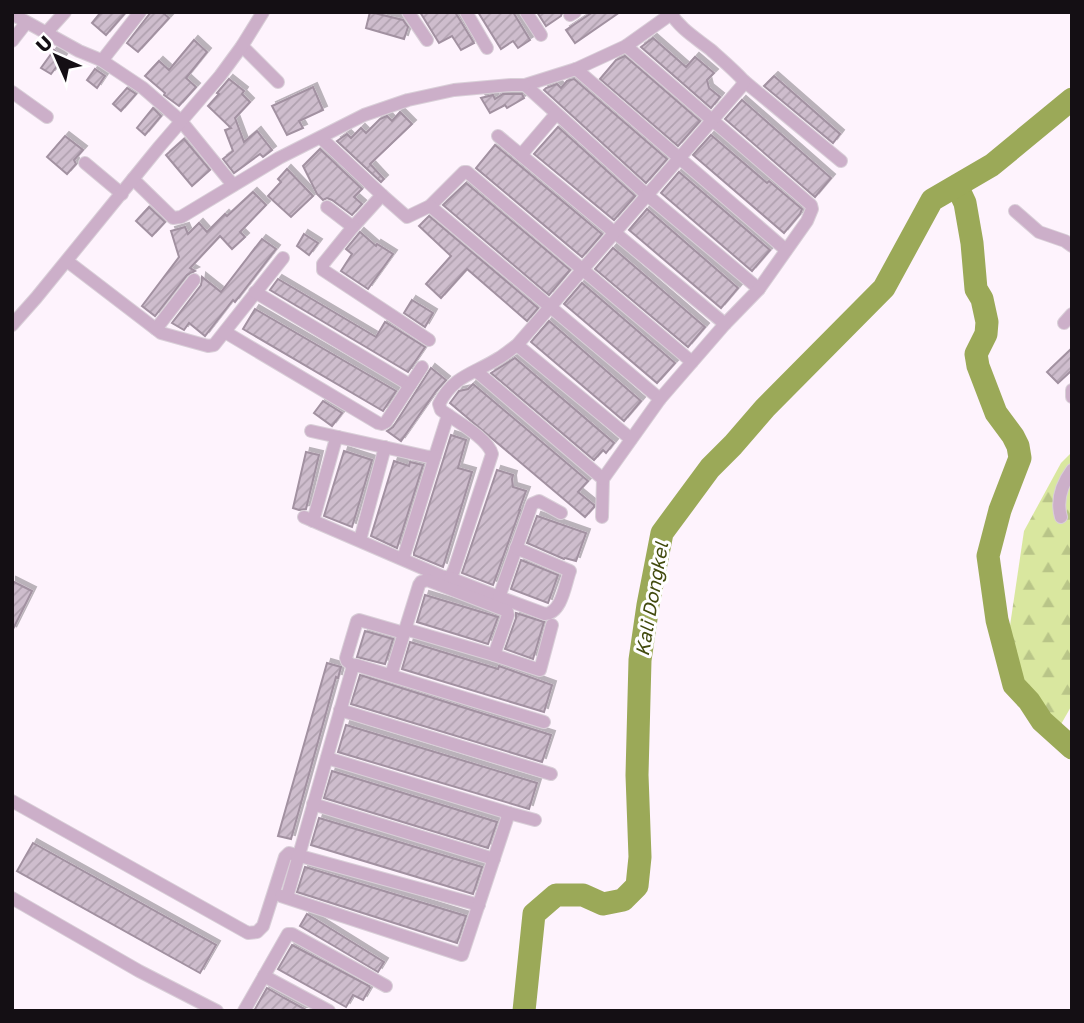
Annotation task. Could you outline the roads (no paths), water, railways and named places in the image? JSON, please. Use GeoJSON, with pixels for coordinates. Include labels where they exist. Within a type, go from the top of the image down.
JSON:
{"type":"FeatureCollection","features":[{"type":"Feature","properties":{"kind":"street"},"geometry":{"type":"LineString","coordinates":[[46,33],[65,12]]}},
{"type":"Feature","properties":{"kind":"street"},"geometry":{"type":"LineString","coordinates":[[101,60],[140,12]]}},
{"type":"Feature","properties":{"kind":"street"},"geometry":{"type":"LineString","coordinates":[[12,325],[220,76],[263,12]]}},
{"type":"Feature","properties":{"kind":"street"},"geometry":{"type":"LineString","coordinates":[[408,12],[427,40]]}},
{"type":"Feature","properties":{"kind":"street"},"geometry":{"type":"LineString","coordinates":[[466,12],[487,48]]}},
{"type":"Feature","properties":{"kind":"street"},"geometry":{"type":"LineString","coordinates":[[526,12],[541,36]]}},
{"type":"Feature","properties":{"kind":"street"},"geometry":{"type":"LineString","coordinates":[[133,179],[173,218],[181,217],[279,158],[364,115],[408,100],[454,90],[525,85],[576,69],[626,46],[670,13],[682,29],[841,161]]}},
{"type":"Feature","properties":{"kind":"street"},"geometry":{"type":"LineString","coordinates":[[12,14],[101,60],[143,89],[181,121],[233,185]]}},
{"type":"Feature","properties":{"kind":"street"},"geometry":{"type":"LineString","coordinates":[[12,41],[26,23]]}},
{"type":"Feature","properties":{"kind":"street"},"geometry":{"type":"LineString","coordinates":[[242,46],[278,82]]}},
{"type":"Feature","properties":{"kind":"street"},"geometry":{"type":"LineString","coordinates":[[602,517],[603,479],[660,399],[759,289],[807,221],[812,209],[811,205],[626,46]]}},
{"type":"Feature","properties":{"kind":"street"},"geometry":{"type":"LineString","coordinates":[[576,69],[786,250]]}},
{"type":"Feature","properties":{"kind":"street"},"geometry":{"type":"LineString","coordinates":[[450,578],[492,454],[491,448],[479,437],[441,410],[439,404],[443,396],[460,378],[499,358],[517,345],[744,81]]}},
{"type":"Feature","properties":{"kind":"street"},"geometry":{"type":"LineString","coordinates":[[525,85],[759,289]]}},
{"type":"Feature","properties":{"kind":"street"},"geometry":{"type":"LineString","coordinates":[[12,92],[47,117]]}},
{"type":"Feature","properties":{"kind":"street"},"geometry":{"type":"LineString","coordinates":[[521,155],[556,114]]}},
{"type":"Feature","properties":{"kind":"street"},"geometry":{"type":"LineString","coordinates":[[498,136],[725,324]]}},
{"type":"Feature","properties":{"kind":"street"},"geometry":{"type":"LineString","coordinates":[[321,138],[407,217],[430,206],[467,172],[692,362]]}},
{"type":"Feature","properties":{"kind":"street"},"geometry":{"type":"LineString","coordinates":[[85,163],[122,194]]}},
{"type":"Feature","properties":{"kind":"street"},"geometry":{"type":"LineString","coordinates":[[382,195],[323,264],[323,270],[429,340]]}},
{"type":"Feature","properties":{"kind":"street"},"geometry":{"type":"LineString","coordinates":[[430,206],[660,399]]}},
{"type":"Feature","properties":{"kind":"street"},"geometry":{"type":"LineString","coordinates":[[327,207],[353,228]]}},
{"type":"Feature","properties":{"kind":"street"},"geometry":{"type":"LineString","coordinates":[[1015,211],[1039,232],[1072,246]]}},
{"type":"Feature","properties":{"kind":"street"},"geometry":{"type":"LineString","coordinates":[[66,261],[161,333],[208,346],[214,345],[283,258]]}},
{"type":"Feature","properties":{"kind":"street"},"geometry":{"type":"LineString","coordinates":[[156,329],[194,280]]}},
{"type":"Feature","properties":{"kind":"street"},"geometry":{"type":"LineString","coordinates":[[255,292],[410,385]]}},
{"type":"Feature","properties":{"kind":"street"},"geometry":{"type":"LineString","coordinates":[[225,332],[378,424],[386,422],[422,367]]}},
{"type":"Feature","properties":{"kind":"street"},"geometry":{"type":"LineString","coordinates":[[517,345],[631,439]]}},
{"type":"Feature","properties":{"kind":"street"},"geometry":{"type":"LineString","coordinates":[[475,371],[603,479]]}},
{"type":"Feature","properties":{"kind":"street"},"geometry":{"type":"LineString","coordinates":[[1072,390],[1072,397]]}},
{"type":"Feature","properties":{"kind":"street"},"geometry":{"type":"LineString","coordinates":[[403,559],[448,415]]}},
{"type":"Feature","properties":{"kind":"street"},"geometry":{"type":"LineString","coordinates":[[311,431],[429,457],[435,456]]}},
{"type":"Feature","properties":{"kind":"street"},"geometry":{"type":"LineString","coordinates":[[338,437],[309,519],[441,576],[551,614],[557,607],[570,571],[516,548]]}},
{"type":"Feature","properties":{"kind":"street"},"geometry":{"type":"LineString","coordinates":[[360,540],[386,447]]}},
{"type":"Feature","properties":{"kind":"street"},"geometry":{"type":"LineString","coordinates":[[1060,517],[1060,492],[1072,470]]}},
{"type":"Feature","properties":{"kind":"street"},"geometry":{"type":"LineString","coordinates":[[499,597],[532,504],[538,501],[561,513]]}},
{"type":"Feature","properties":{"kind":"street"},"geometry":{"type":"LineString","coordinates":[[391,675],[419,584],[427,580],[507,611],[494,655]]}},
{"type":"Feature","properties":{"kind":"street"},"geometry":{"type":"LineString","coordinates":[[544,722],[353,666],[346,658],[357,621],[362,620],[540,670],[552,625]]}},
{"type":"Feature","properties":{"kind":"street"},"geometry":{"type":"LineString","coordinates":[[298,855],[353,666]]}},
{"type":"Feature","properties":{"kind":"street"},"geometry":{"type":"LineString","coordinates":[[340,710],[551,774]]}},
{"type":"Feature","properties":{"kind":"street"},"geometry":{"type":"LineString","coordinates":[[327,758],[535,820]]}},
{"type":"Feature","properties":{"kind":"street"},"geometry":{"type":"LineString","coordinates":[[12,801],[248,933],[257,932],[263,926],[280,895],[287,853],[479,905]]}},
{"type":"Feature","properties":{"kind":"street"},"geometry":{"type":"LineString","coordinates":[[313,804],[494,859]]}},
{"type":"Feature","properties":{"kind":"street"},"geometry":{"type":"LineString","coordinates":[[280,895],[460,955],[464,953],[509,813]]}},
{"type":"Feature","properties":{"kind":"street"},"geometry":{"type":"LineString","coordinates":[[12,898],[139,971],[217,1011]]}},
{"type":"Feature","properties":{"kind":"street"},"geometry":{"type":"LineString","coordinates":[[244,1011],[288,934],[386,986]]}},
{"type":"Feature","properties":{"kind":"street"},"geometry":{"type":"LineString","coordinates":[[264,976],[329,1011]]}},
{"type":"Feature","properties":{"kind":"waterway","name":"Kali Dongkel"},"geometry":{"type":"LineString","coordinates":[[524,1011],[534,914],[556,895],[583,895],[603,904],[623,900],[637,886],[640,857],[637,775],[640,660],[662,533],[710,468],[765,408],[884,288],[932,200],[992,165],[1072,99]]}},
{"type":"Feature","properties":{"kind":"waterway"},"geometry":{"type":"LineString","coordinates":[[957,186],[965,203],[976,289],[982,299],[987,322],[986,334],[976,354],[978,366],[996,413],[1018,446],[1020,458],[1000,510],[988,556],[997,620],[1014,685],[1042,721],[1072,748]]}}]}
